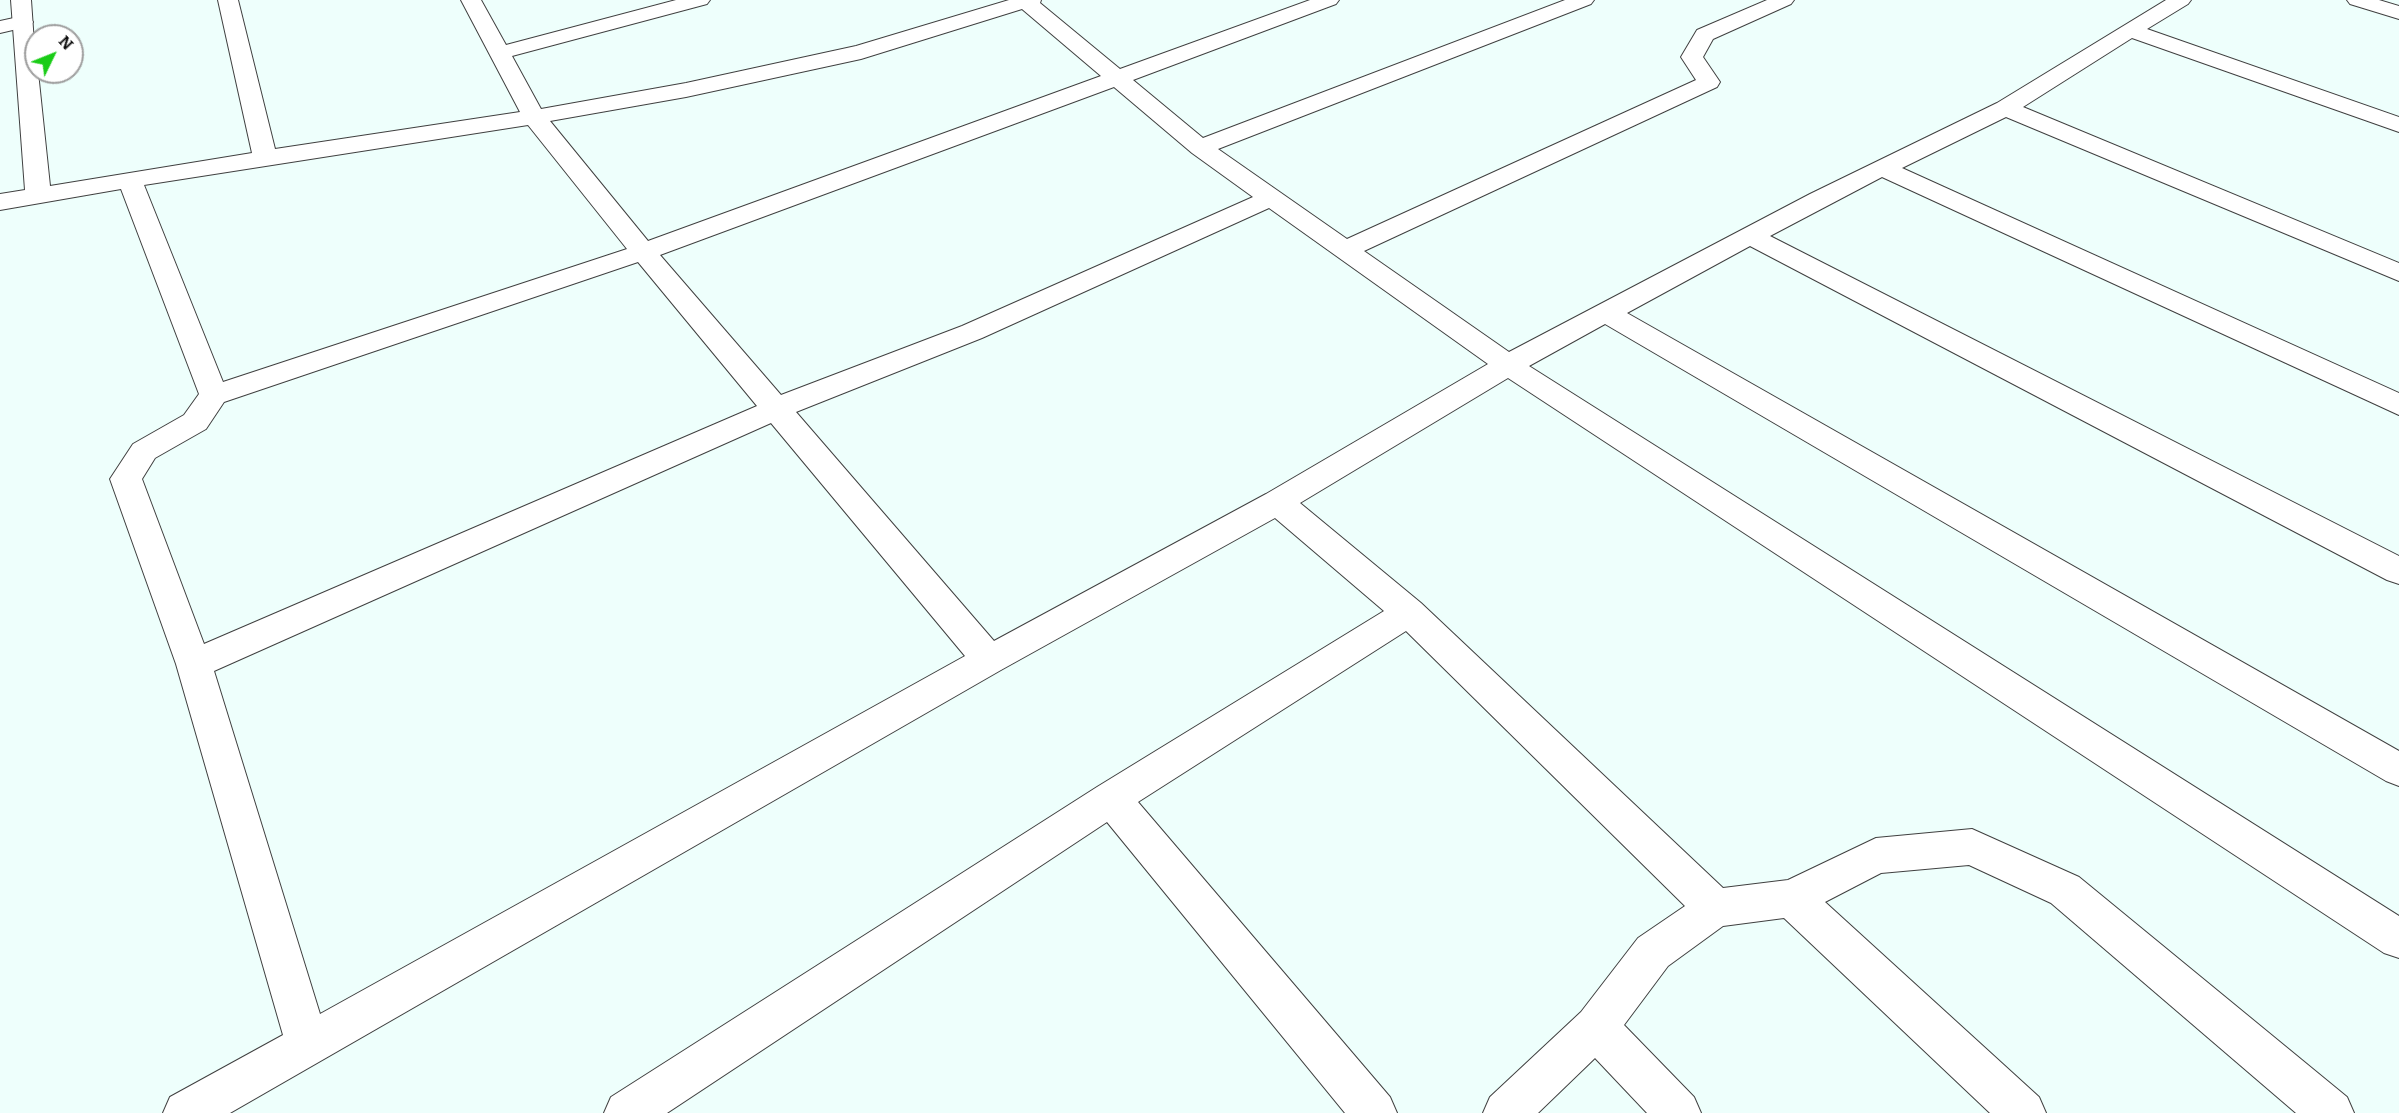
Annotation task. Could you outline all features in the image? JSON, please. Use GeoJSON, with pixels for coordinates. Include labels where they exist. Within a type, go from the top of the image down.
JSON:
{"type":"FeatureCollection","features":[{"type":"Feature","properties":{"kind":"street"},"geometry":{"type":"LineString","coordinates":[[228,0],[265,158]]}},
{"type":"Feature","properties":{"kind":"street"},"geometry":{"type":"LineString","coordinates":[[471,0],[534,117],[643,252],[988,660]]}},
{"type":"Feature","properties":{"kind":"street"},"geometry":{"type":"LineString","coordinates":[[500,52],[700,0]]}},
{"type":"Feature","properties":{"kind":"street"},"geometry":{"type":"LineString","coordinates":[[307,1043],[194,664],[126,479],[144,451],[195,422],[214,395],[643,252],[1329,0]]}},
{"type":"Feature","properties":{"kind":"street"},"geometry":{"type":"LineString","coordinates":[[1200,148],[1584,0]]}},
{"type":"Feature","properties":{"kind":"street"},"geometry":{"type":"LineString","coordinates":[[1345,250],[1709,82],[1692,57],[1705,35],[1784,0]]}},
{"type":"Feature","properties":{"kind":"street"},"geometry":{"type":"LineString","coordinates":[[186,1113],[988,660],[1277,502],[1508,365],[1750,236],[2005,108],[2181,0]]}},
{"type":"Feature","properties":{"kind":"street"},"geometry":{"type":"LineString","coordinates":[[2357,0],[2399,13]]}},
{"type":"Feature","properties":{"kind":"street"},"geometry":{"type":"LineString","coordinates":[[0,202],[534,117],[686,90],[861,52],[1027,1],[1200,148],[1508,365],[2399,939]]}},
{"type":"Feature","properties":{"kind":"street"},"geometry":{"type":"LineString","coordinates":[[22,11],[38,195]]}},
{"type":"Feature","properties":{"kind":"street"},"geometry":{"type":"LineString","coordinates":[[2130,30],[2399,125]]}},
{"type":"Feature","properties":{"kind":"street"},"geometry":{"type":"LineString","coordinates":[[2005,108],[2399,273]]}},
{"type":"Feature","properties":{"kind":"street"},"geometry":{"type":"LineString","coordinates":[[1882,168],[2399,405]]}},
{"type":"Feature","properties":{"kind":"street"},"geometry":{"type":"LineString","coordinates":[[130,180],[214,395]]}},
{"type":"Feature","properties":{"kind":"street"},"geometry":{"type":"LineString","coordinates":[[194,664],[776,409],[972,332],[1271,198]]}},
{"type":"Feature","properties":{"kind":"street"},"geometry":{"type":"LineString","coordinates":[[1750,236],[2399,571]]}},
{"type":"Feature","properties":{"kind":"street"},"geometry":{"type":"LineString","coordinates":[[1606,313],[2399,770]]}},
{"type":"Feature","properties":{"kind":"street"},"geometry":{"type":"LineString","coordinates":[[1277,502],[1409,612],[1715,908]]}},
{"type":"Feature","properties":{"kind":"street"},"geometry":{"type":"LineString","coordinates":[[627,1113],[1111,799],[1409,612]]}},
{"type":"Feature","properties":{"kind":"street"},"geometry":{"type":"LineString","coordinates":[[1111,799],[1374,1113]]}},
{"type":"Feature","properties":{"kind":"street"},"geometry":{"type":"LineString","coordinates":[[1506,1113],[1596,1027],[1653,952],[1715,908],[1792,898],[1876,856],[1972,847],[2065,890],[2331,1113]]}},
{"type":"Feature","properties":{"kind":"street"},"geometry":{"type":"LineString","coordinates":[[1792,898],[2023,1113]]}},
{"type":"Feature","properties":{"kind":"street"},"geometry":{"type":"LineString","coordinates":[[1596,1027],[1678,1113]]}},
{"type":"Feature","properties":{"kind":"lane"},"geometry":{"type":"LineString","coordinates":[[0,27],[22,11]]}}]}
